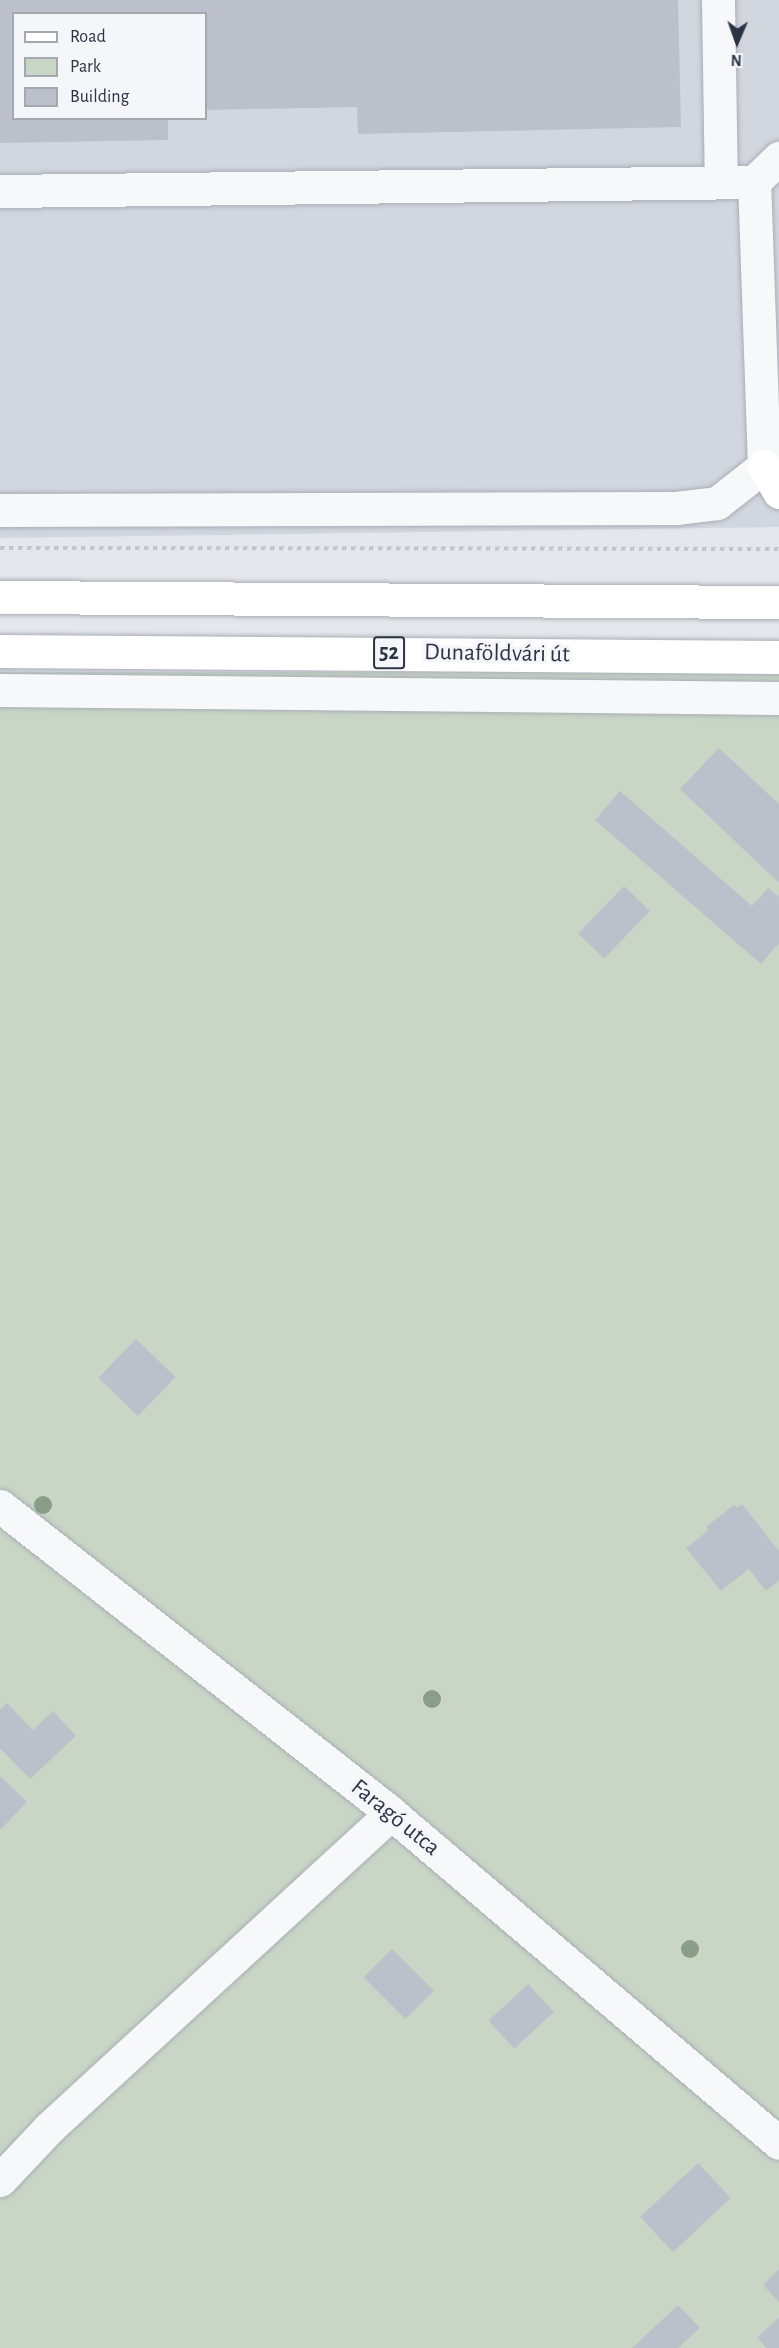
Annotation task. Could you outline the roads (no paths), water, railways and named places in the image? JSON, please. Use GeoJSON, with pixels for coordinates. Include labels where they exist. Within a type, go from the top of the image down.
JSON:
{"type":"FeatureCollection","features":[{"type":"Feature","properties":{"kind":"main road","name":"52"},"geometry":{"type":"LineString","coordinates":[[0,597],[779,602]]}},
{"type":"Feature","properties":{"kind":"main road","name":"Dunaföldvári út"},"geometry":{"type":"LineString","coordinates":[[0,651],[779,657]]}},
{"type":"Feature","properties":{"kind":"street"},"geometry":{"type":"LineString","coordinates":[[718,0],[721,182]]}},
{"type":"Feature","properties":{"kind":"street"},"geometry":{"type":"LineString","coordinates":[[0,191],[754,182],[779,158]]}},
{"type":"Feature","properties":{"kind":"street"},"geometry":{"type":"LineString","coordinates":[[0,510],[696,507],[717,503],[772,479],[754,182]]}},
{"type":"Feature","properties":{"kind":"street"},"geometry":{"type":"LineString","coordinates":[[0,690],[779,698]]}},
{"type":"Feature","properties":{"kind":"street","name":"Faragó utca"},"geometry":{"type":"LineString","coordinates":[[0,1506],[391,1813],[779,2143]]}},
{"type":"Feature","properties":{"kind":"street"},"geometry":{"type":"LineString","coordinates":[[0,2180],[49,2128],[391,1813]]}}]}
